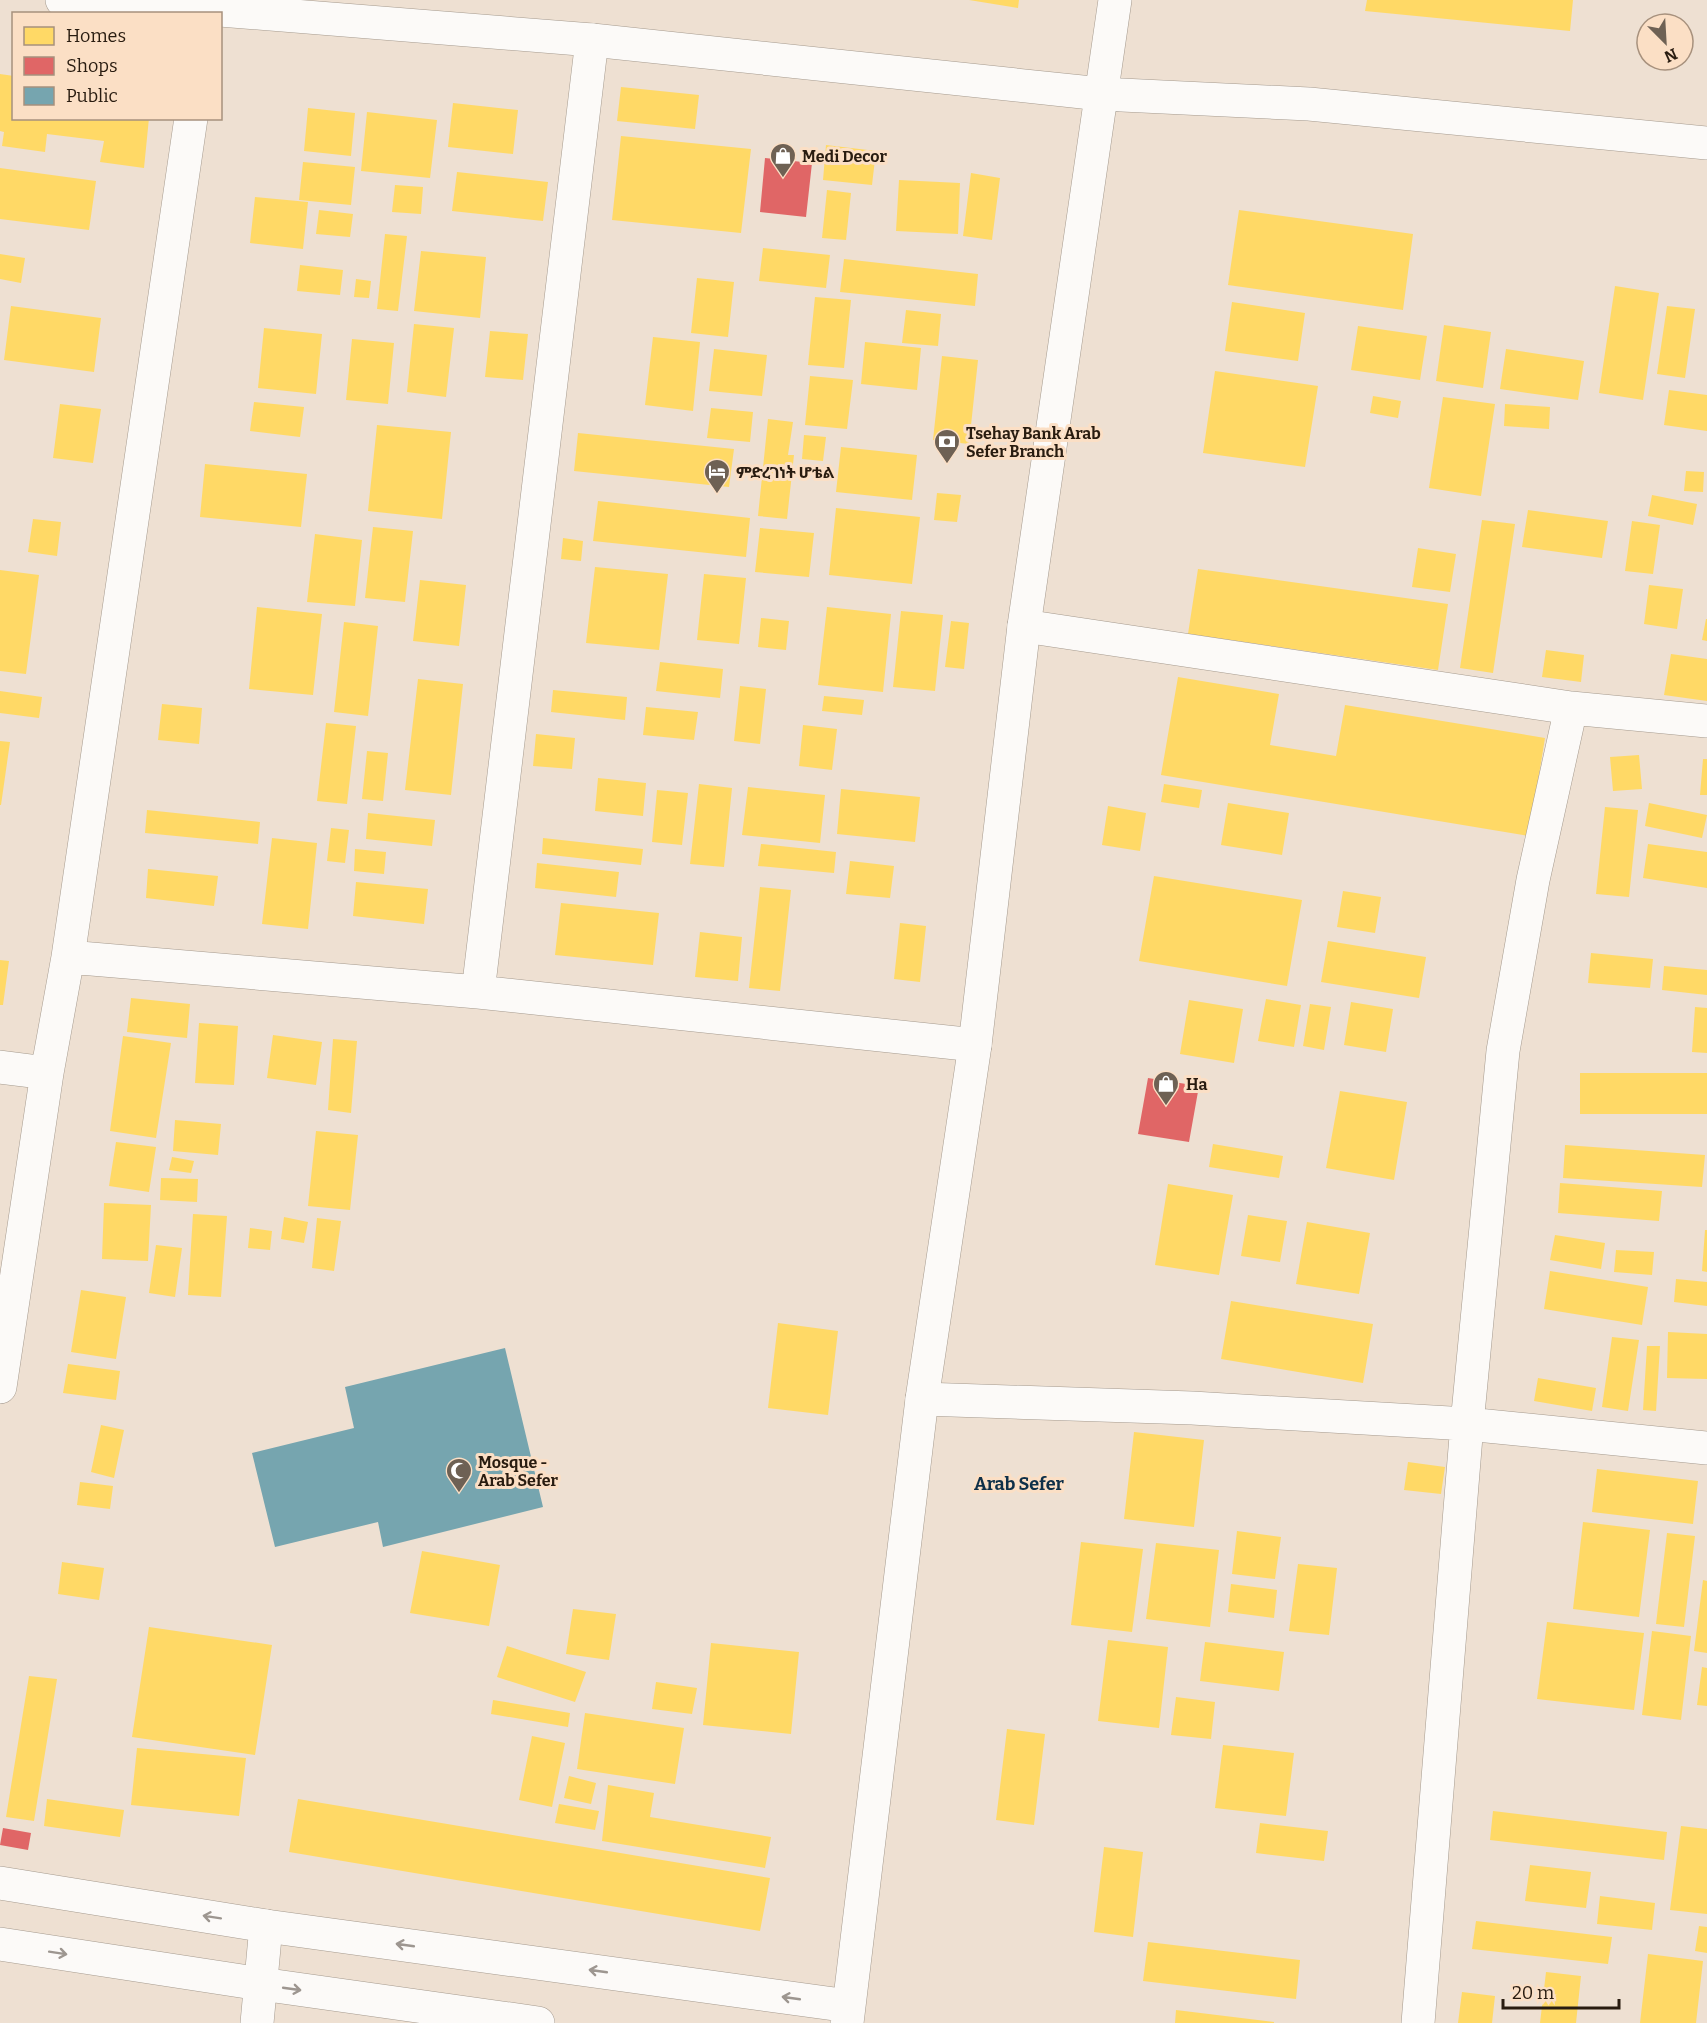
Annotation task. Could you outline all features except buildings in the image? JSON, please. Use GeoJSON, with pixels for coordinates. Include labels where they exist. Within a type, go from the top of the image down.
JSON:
{"type":"FeatureCollection","features":[{"type":"Feature","properties":{"kind":"street"},"geometry":{"type":"LineString","coordinates":[[62,0],[207,7],[592,40],[1101,94],[1309,104],[1707,142]]}},
{"type":"Feature","properties":{"kind":"street"},"geometry":{"type":"LineString","coordinates":[[0,1883],[266,1926],[848,2014],[922,1399],[975,1045],[1024,626],[1115,0]]}},
{"type":"Feature","properties":{"kind":"street"},"geometry":{"type":"LineString","coordinates":[[478,992],[592,40]]}},
{"type":"Feature","properties":{"kind":"street"},"geometry":{"type":"LineString","coordinates":[[0,1387],[47,1073],[68,957],[191,120]]}},
{"type":"Feature","properties":{"kind":"street"},"geometry":{"type":"LineString","coordinates":[[1024,626],[1571,708],[1707,721]]}},
{"type":"Feature","properties":{"kind":"street"},"geometry":{"type":"LineString","coordinates":[[1418,2023],[1467,1424],[1503,1051],[1533,880],[1571,708]]}},
{"type":"Feature","properties":{"kind":"street"},"geometry":{"type":"LineString","coordinates":[[68,957],[478,992],[975,1045]]}},
{"type":"Feature","properties":{"kind":"street"},"geometry":{"type":"LineString","coordinates":[[0,1067],[47,1073]]}},
{"type":"Feature","properties":{"kind":"street"},"geometry":{"type":"LineString","coordinates":[[922,1399],[1192,1408],[1467,1424],[1707,1448]]}},
{"type":"Feature","properties":{"kind":"street"},"geometry":{"type":"LineString","coordinates":[[257,2023],[266,1926]]}},
{"type":"Feature","properties":{"kind":"street"},"geometry":{"type":"LineString","coordinates":[[0,1944],[537,2023]]}},
{"type":"Feature","properties":{"kind":"place","name":"Medi Decor"},"geometry":{"type":"Point","coordinates":[783,179]}},
{"type":"Feature","properties":{"kind":"place","name":"Tsehay Bank Arab Sefer Branch"},"geometry":{"type":"Point","coordinates":[947,465]}},
{"type":"Feature","properties":{"kind":"place","name":"ምድረገነት ሆቴል"},"geometry":{"type":"Point","coordinates":[717,495]}},
{"type":"Feature","properties":{"kind":"place","name":"Ha"},"geometry":{"type":"Point","coordinates":[1166,1107]}},
{"type":"Feature","properties":{"kind":"place","name":"Mosque - Arab Sefer"},"geometry":{"type":"Point","coordinates":[459,1494]}},
{"type":"Feature","properties":{"kind":"district","name":"Arab Sefer"},"geometry":{"type":"Point","coordinates":[1019,1484]}}]}
